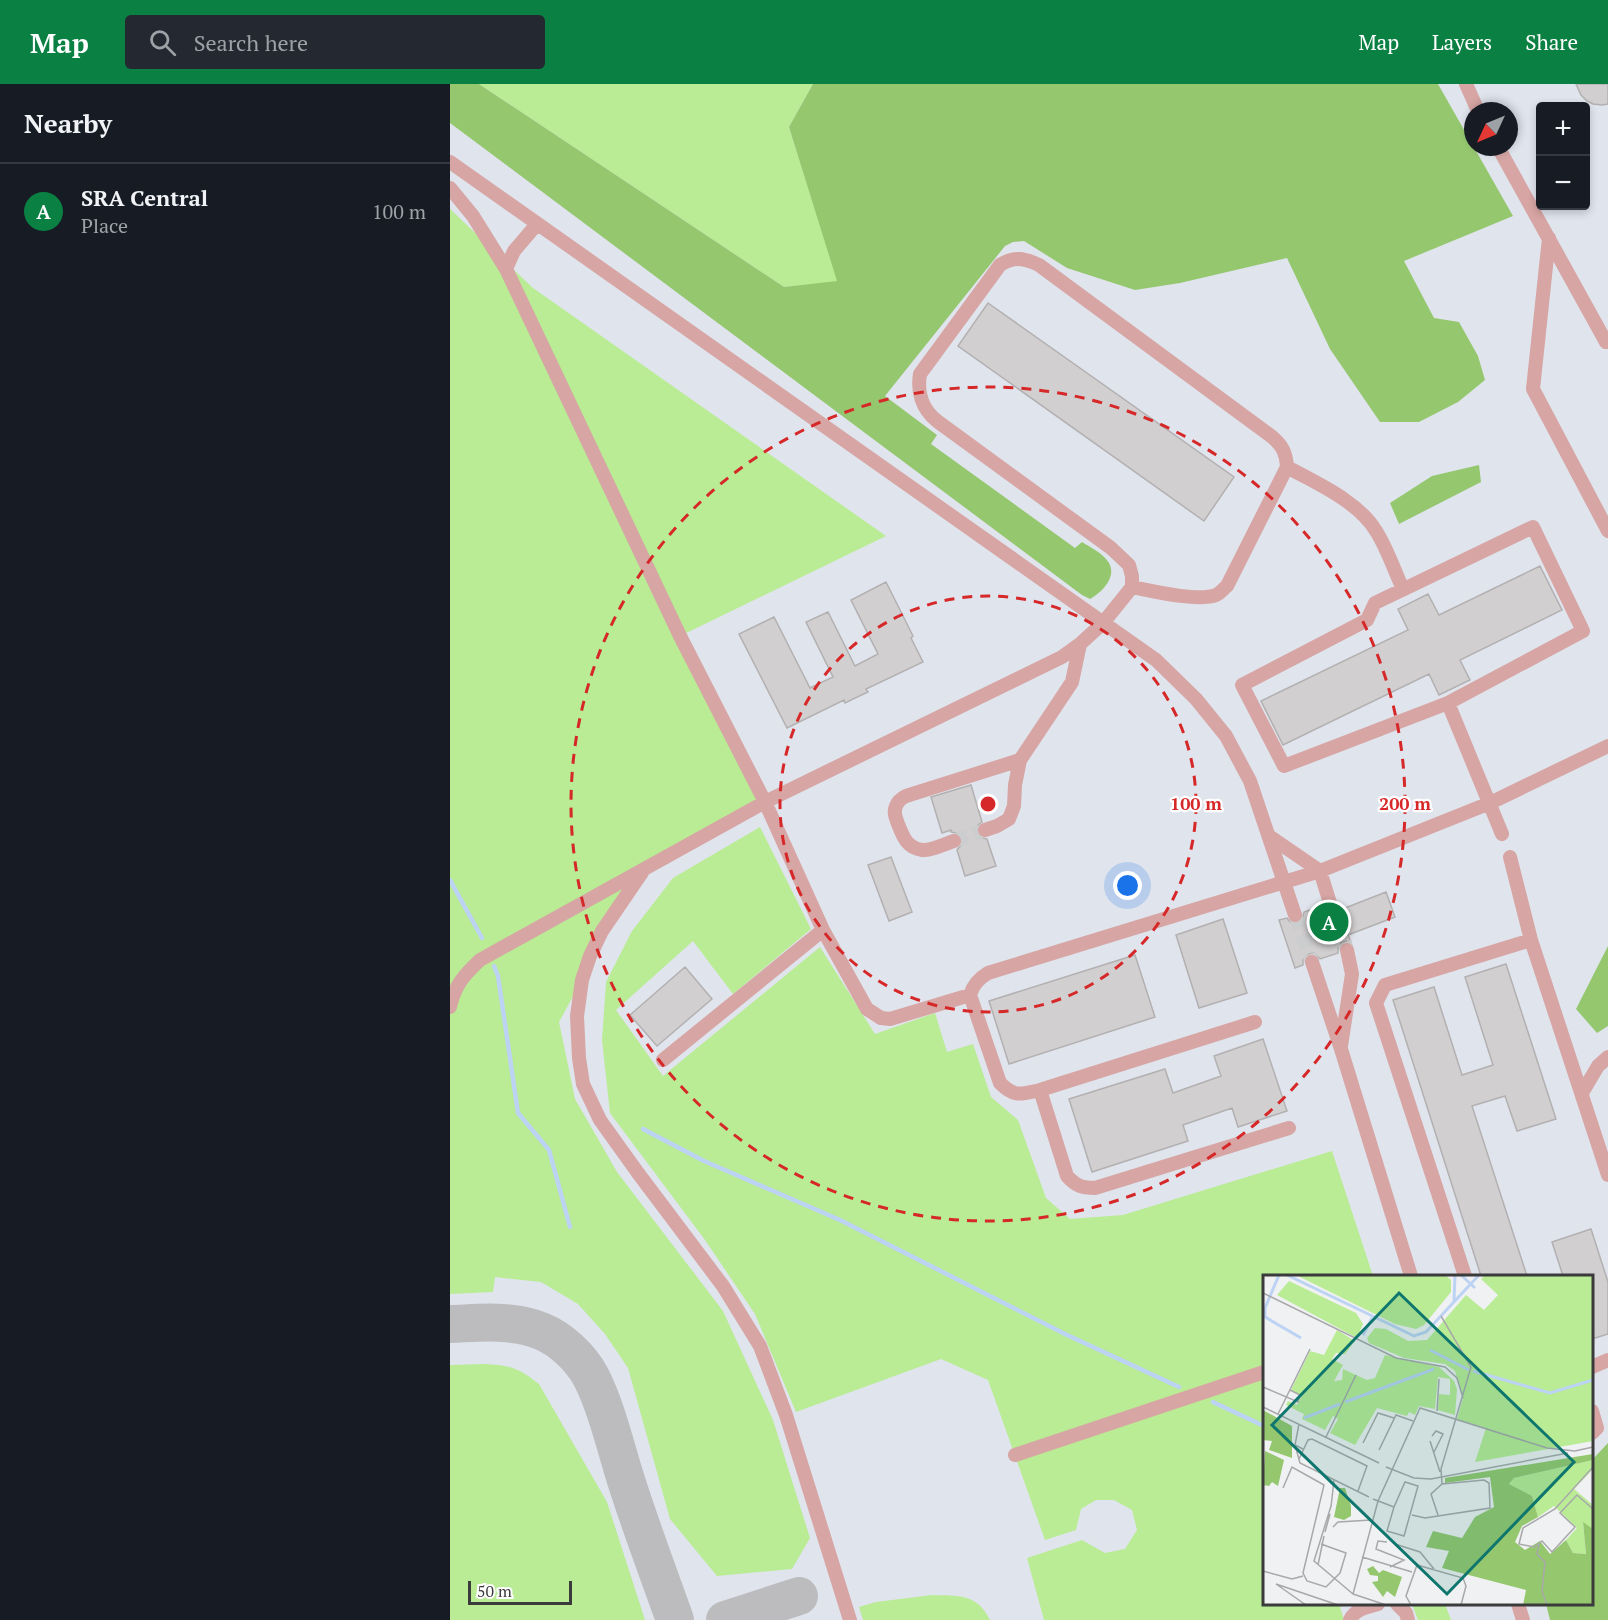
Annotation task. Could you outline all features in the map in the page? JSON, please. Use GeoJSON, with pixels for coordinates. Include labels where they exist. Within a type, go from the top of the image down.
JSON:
{"type":"FeatureCollection","features":[{"type":"Feature","properties":{"kind":"lane"},"geometry":{"type":"LineString","coordinates":[[1466,84],[1474,102]]}},
{"type":"Feature","properties":{"kind":"lane"},"geometry":{"type":"LineString","coordinates":[[1503,156],[1608,343]]}},
{"type":"Feature","properties":{"kind":"lane"},"geometry":{"type":"LineString","coordinates":[[450,162],[1156,660],[1196,699],[1226,736],[1250,781],[1295,915]]}},
{"type":"Feature","properties":{"kind":"lane"},"geometry":{"type":"LineString","coordinates":[[450,188],[473,216],[506,269],[680,636],[765,802],[823,930],[867,1009],[880,1018],[890,1019],[970,995]]}},
{"type":"Feature","properties":{"kind":"lane"},"geometry":{"type":"LineString","coordinates":[[506,269],[514,251],[537,224]]}},
{"type":"Feature","properties":{"kind":"lane"},"geometry":{"type":"LineString","coordinates":[[1549,238],[1533,389],[1608,531]]}},
{"type":"Feature","properties":{"kind":"lane"},"geometry":{"type":"LineString","coordinates":[[450,1007],[460,981],[480,960],[765,802],[1062,657],[1103,623],[1132,587],[1132,576],[1128,565],[1111,548],[937,421],[924,405],[918,385],[920,374],[1000,265],[1008,260],[1020,258],[1039,265],[1271,436],[1281,444],[1285,452],[1287,466],[1222,592],[1205,597],[1132,587]]}},
{"type":"Feature","properties":{"kind":"lane"},"geometry":{"type":"LineString","coordinates":[[1287,466],[1343,499],[1362,514],[1376,530],[1403,589]]}},
{"type":"Feature","properties":{"kind":"lane"},"geometry":{"type":"LineString","coordinates":[[1533,527],[1583,631],[1448,703],[1284,766],[1242,685],[1367,620],[1375,603],[1533,527]]}},
{"type":"Feature","properties":{"kind":"lane"},"geometry":{"type":"LineString","coordinates":[[985,830],[1009,819],[1014,806],[1020,760],[1072,682],[1080,644]]}},
{"type":"Feature","properties":{"kind":"lane"},"geometry":{"type":"LineString","coordinates":[[1448,703],[1502,834]]}},
{"type":"Feature","properties":{"kind":"lane"},"geometry":{"type":"LineString","coordinates":[[1255,1022],[1019,1095],[1008,1091],[1000,1083],[970,995],[972,987],[988,973],[1320,870],[1490,803],[1606,750]]}},
{"type":"Feature","properties":{"kind":"lane"},"geometry":{"type":"LineString","coordinates":[[954,841],[928,850],[911,847],[904,840],[894,814],[900,800],[906,796],[1020,760]]}},
{"type":"Feature","properties":{"kind":"lane"},"geometry":{"type":"LineString","coordinates":[[1269,836],[1320,870],[1330,903]]}},
{"type":"Feature","properties":{"kind":"lane"},"geometry":{"type":"LineString","coordinates":[[1510,858],[1531,940],[1608,1175]]}},
{"type":"Feature","properties":{"kind":"lane"},"geometry":{"type":"LineString","coordinates":[[644,869],[602,931],[582,980],[577,1016],[583,1083],[600,1120],[723,1286],[760,1346],[786,1415],[850,1620]]}},
{"type":"Feature","properties":{"kind":"lane"},"geometry":{"type":"LineString","coordinates":[[663,1060],[823,930]]}},
{"type":"Feature","properties":{"kind":"lane"},"geometry":{"type":"LineString","coordinates":[[1465,1275],[1376,1004],[1385,985],[1531,940]]}},
{"type":"Feature","properties":{"kind":"lane"},"geometry":{"type":"LineString","coordinates":[[1341,1048],[1352,974],[1347,950]]}},
{"type":"Feature","properties":{"kind":"lane"},"geometry":{"type":"LineString","coordinates":[[1312,962],[1411,1275]]}},
{"type":"Feature","properties":{"kind":"lane"},"geometry":{"type":"LineString","coordinates":[[1582,1093],[1598,1066],[1608,1058]]}},
{"type":"Feature","properties":{"kind":"lane"},"geometry":{"type":"LineString","coordinates":[[1040,1090],[1067,1176],[1074,1184],[1083,1188],[1095,1188],[1288,1128]]}},
{"type":"Feature","properties":{"kind":"lane"},"geometry":{"type":"LineString","coordinates":[[1593,1367],[1608,1360]]}},
{"type":"Feature","properties":{"kind":"lane"},"geometry":{"type":"LineString","coordinates":[[1015,1455],[1263,1372]]}},
{"type":"Feature","properties":{"kind":"lane"},"geometry":{"type":"LineString","coordinates":[[1594,1430],[1608,1416]]}},
{"type":"Feature","properties":{"kind":"lane"},"geometry":{"type":"LineString","coordinates":[[1350,1620],[1353,1614],[1375,1605]]}},
{"type":"Feature","properties":{"kind":"lane"},"geometry":{"type":"LineString","coordinates":[[1398,1605],[1406,1613],[1408,1620]]}},
{"type":"Feature","properties":{"kind":"lane"},"geometry":{"type":"LineString","coordinates":[[1518,1605],[1523,1620]]}},
{"type":"Feature","properties":{"kind":"shaded area"},"geometry":{"type":"Polygon","coordinates":[[[450,84],[1608,84],[1608,1620],[450,1620],[450,84]]]}},
{"type":"Feature","properties":{"kind":"green space"},"geometry":{"type":"Polygon","coordinates":[[[450,84],[479,84],[784,287],[837,281],[789,127],[813,84],[1438,84],[1464,130],[1464,156],[1479,156],[1513,216],[1404,261],[1434,318],[1459,322],[1478,356],[1485,380],[1458,402],[1419,422],[1380,422],[1330,349],[1287,258],[1180,283],[1135,290],[1067,268],[1024,241],[1013,242],[1005,246],[885,396],[937,435],[931,444],[1075,548],[1082,542],[1104,556],[1110,565],[1111,576],[1100,592],[1090,599],[450,123],[450,84]]]}},
{"type":"Feature","properties":{"kind":"green space"},"geometry":{"type":"Polygon","coordinates":[[[479,84],[813,84],[789,127],[838,282],[784,287],[479,84]]]}},
{"type":"Feature","properties":{"kind":"green space"},"geometry":{"type":"Polygon","coordinates":[[[450,209],[533,288],[886,536],[680,636],[765,802],[644,869],[602,931],[582,980],[559,1022],[575,1099],[617,1172],[723,1311],[773,1420],[810,1538],[792,1569],[717,1576],[670,1519],[628,1368],[605,1334],[578,1304],[541,1282],[495,1277],[493,1292],[450,1294],[450,209]]]}},
{"type":"Feature","properties":{"kind":"green space"},"geometry":{"type":"Polygon","coordinates":[[[1479,465],[1481,482],[1399,524],[1390,503],[1432,476],[1479,465]]]}},
{"type":"Feature","properties":{"kind":"green space"},"geometry":{"type":"Polygon","coordinates":[[[760,827],[811,929],[733,994],[693,941],[616,1010],[663,1076],[820,947],[875,1034],[935,1013],[947,1052],[973,1044],[991,1097],[1018,1120],[1046,1198],[1070,1219],[1123,1215],[1332,1151],[1373,1275],[1263,1275],[1263,1605],[1348,1605],[1340,1607],[1344,1620],[1044,1620],[1027,1558],[1082,1540],[1105,1553],[1125,1549],[1137,1530],[1132,1510],[1114,1500],[1096,1500],[1081,1509],[1076,1530],[1045,1540],[988,1380],[941,1359],[796,1412],[755,1314],[705,1240],[610,1113],[602,1040],[606,982],[632,931],[673,878],[760,827]]]}},
{"type":"Feature","properties":{"kind":"green space"},"geometry":{"type":"Polygon","coordinates":[[[1608,946],[1608,1026],[1597,1033],[1576,1009],[1608,946]]]}},
{"type":"Feature","properties":{"kind":"green space"},"geometry":{"type":"Polygon","coordinates":[[[484,1364],[514,1368],[539,1384],[607,1502],[645,1620],[450,1620],[450,1365],[484,1364]]]}},
{"type":"Feature","properties":{"kind":"green space"},"geometry":{"type":"Polygon","coordinates":[[[1608,1443],[1608,1620],[1550,1620],[1546,1605],[1593,1605],[1593,1459],[1608,1443]]]}},
{"type":"Feature","properties":{"kind":"green space"},"geometry":{"type":"Polygon","coordinates":[[[932,1595],[958,1596],[973,1600],[985,1611],[990,1620],[863,1620],[859,1607],[876,1602],[932,1595]]]}},
{"type":"Feature","properties":{"kind":"green space"},"geometry":{"type":"Polygon","coordinates":[[[1412,1605],[1445,1605],[1451,1620],[1418,1620],[1412,1605]]]}},
{"type":"Feature","properties":{"kind":"building"},"geometry":{"type":"Polygon","coordinates":[[[1576,84],[1608,84],[1608,104],[1593,104],[1581,95],[1576,84]]]}},
{"type":"Feature","properties":{"kind":"building"},"geometry":{"type":"Polygon","coordinates":[[[988,303],[1234,477],[1204,521],[958,346],[988,303]]]}},
{"type":"Feature","properties":{"kind":"building"},"geometry":{"type":"Polygon","coordinates":[[[1540,566],[1562,610],[1460,660],[1470,680],[1439,695],[1429,674],[1283,745],[1261,701],[1408,630],[1398,609],[1428,594],[1439,615],[1540,566]]]}},
{"type":"Feature","properties":{"kind":"building"},"geometry":{"type":"Polygon","coordinates":[[[886,582],[913,636],[911,638],[923,662],[866,689],[868,692],[845,703],[844,700],[787,728],[739,634],[774,617],[810,688],[833,677],[806,622],[828,612],[855,666],[878,654],[851,600],[886,582]]]}},
{"type":"Feature","properties":{"kind":"building"},"geometry":{"type":"Polygon","coordinates":[[[971,785],[982,822],[978,825],[976,832],[980,837],[987,839],[996,866],[965,876],[957,850],[963,843],[962,838],[951,830],[942,833],[931,797],[971,785]]]}},
{"type":"Feature","properties":{"kind":"building"},"geometry":{"type":"Polygon","coordinates":[[[891,857],[912,912],[889,921],[868,865],[891,857]]]}},
{"type":"Feature","properties":{"kind":"building"},"geometry":{"type":"Polygon","coordinates":[[[1386,892],[1395,917],[1348,935],[1351,942],[1341,943],[1338,953],[1320,959],[1314,953],[1309,954],[1303,960],[1303,965],[1295,968],[1279,920],[1287,918],[1290,922],[1297,924],[1302,920],[1304,912],[1321,906],[1324,910],[1332,912],[1339,905],[1340,910],[1386,892]]]}},
{"type":"Feature","properties":{"kind":"building"},"geometry":{"type":"Polygon","coordinates":[[[1223,919],[1247,993],[1199,1008],[1176,935],[1223,919]]]}},
{"type":"Feature","properties":{"kind":"building"},"geometry":{"type":"Polygon","coordinates":[[[1135,955],[1155,1017],[1009,1064],[989,1001],[1135,955]]]}},
{"type":"Feature","properties":{"kind":"building"},"geometry":{"type":"Polygon","coordinates":[[[1506,964],[1556,1119],[1517,1131],[1505,1096],[1472,1106],[1527,1275],[1481,1275],[1393,1000],[1434,987],[1462,1075],[1493,1065],[1465,977],[1506,964]]]}},
{"type":"Feature","properties":{"kind":"building"},"geometry":{"type":"Polygon","coordinates":[[[685,967],[712,999],[657,1046],[630,1015],[685,967]]]}},
{"type":"Feature","properties":{"kind":"building"},"geometry":{"type":"Polygon","coordinates":[[[1263,1039],[1287,1111],[1238,1127],[1232,1108],[1183,1125],[1188,1141],[1092,1172],[1069,1099],[1165,1069],[1173,1093],[1221,1076],[1214,1056],[1263,1039]]]}},
{"type":"Feature","properties":{"kind":"building"},"geometry":{"type":"Polygon","coordinates":[[[1591,1229],[1608,1282],[1608,1334],[1593,1339],[1593,1275],[1563,1275],[1552,1242],[1591,1229]]]}},
{"type":"Feature","properties":{"kind":"waterway"},"geometry":{"type":"LineString","coordinates":[[450,880],[482,938]]}},
{"type":"Feature","properties":{"kind":"waterway"},"geometry":{"type":"LineString","coordinates":[[494,966],[498,976],[518,1113],[549,1150],[570,1227]]}},
{"type":"Feature","properties":{"kind":"waterway"},"geometry":{"type":"LineString","coordinates":[[643,1129],[704,1161],[840,1220],[1065,1334],[1179,1387]]}},
{"type":"Feature","properties":{"kind":"waterway"},"geometry":{"type":"LineString","coordinates":[[1213,1402],[1263,1426]]}},
{"type":"Feature","properties":{"kind":"taxiway"},"geometry":{"type":"LineString","coordinates":[[450,1324],[496,1323],[530,1327],[556,1339],[582,1363],[601,1400],[637,1513],[675,1620]]}},
{"type":"Feature","properties":{"kind":"taxiway"},"geometry":{"type":"LineString","coordinates":[[725,1620],[799,1596]]}},
{"type":"Feature","properties":{"kind":"tunnel"},"geometry":{"type":"LineString","coordinates":[[954,841],[985,830]]}},
{"type":"Feature","properties":{"kind":"tunnel"},"geometry":{"type":"LineString","coordinates":[[1330,903],[1347,950]]}},
{"type":"Feature","properties":{"kind":"tunnel"},"geometry":{"type":"LineString","coordinates":[[1295,915],[1312,962]]}},
{"type":"Feature","properties":{"kind":"place","name":"SRA Central"},"geometry":{"type":"Point","coordinates":[1329,922]}}]}
